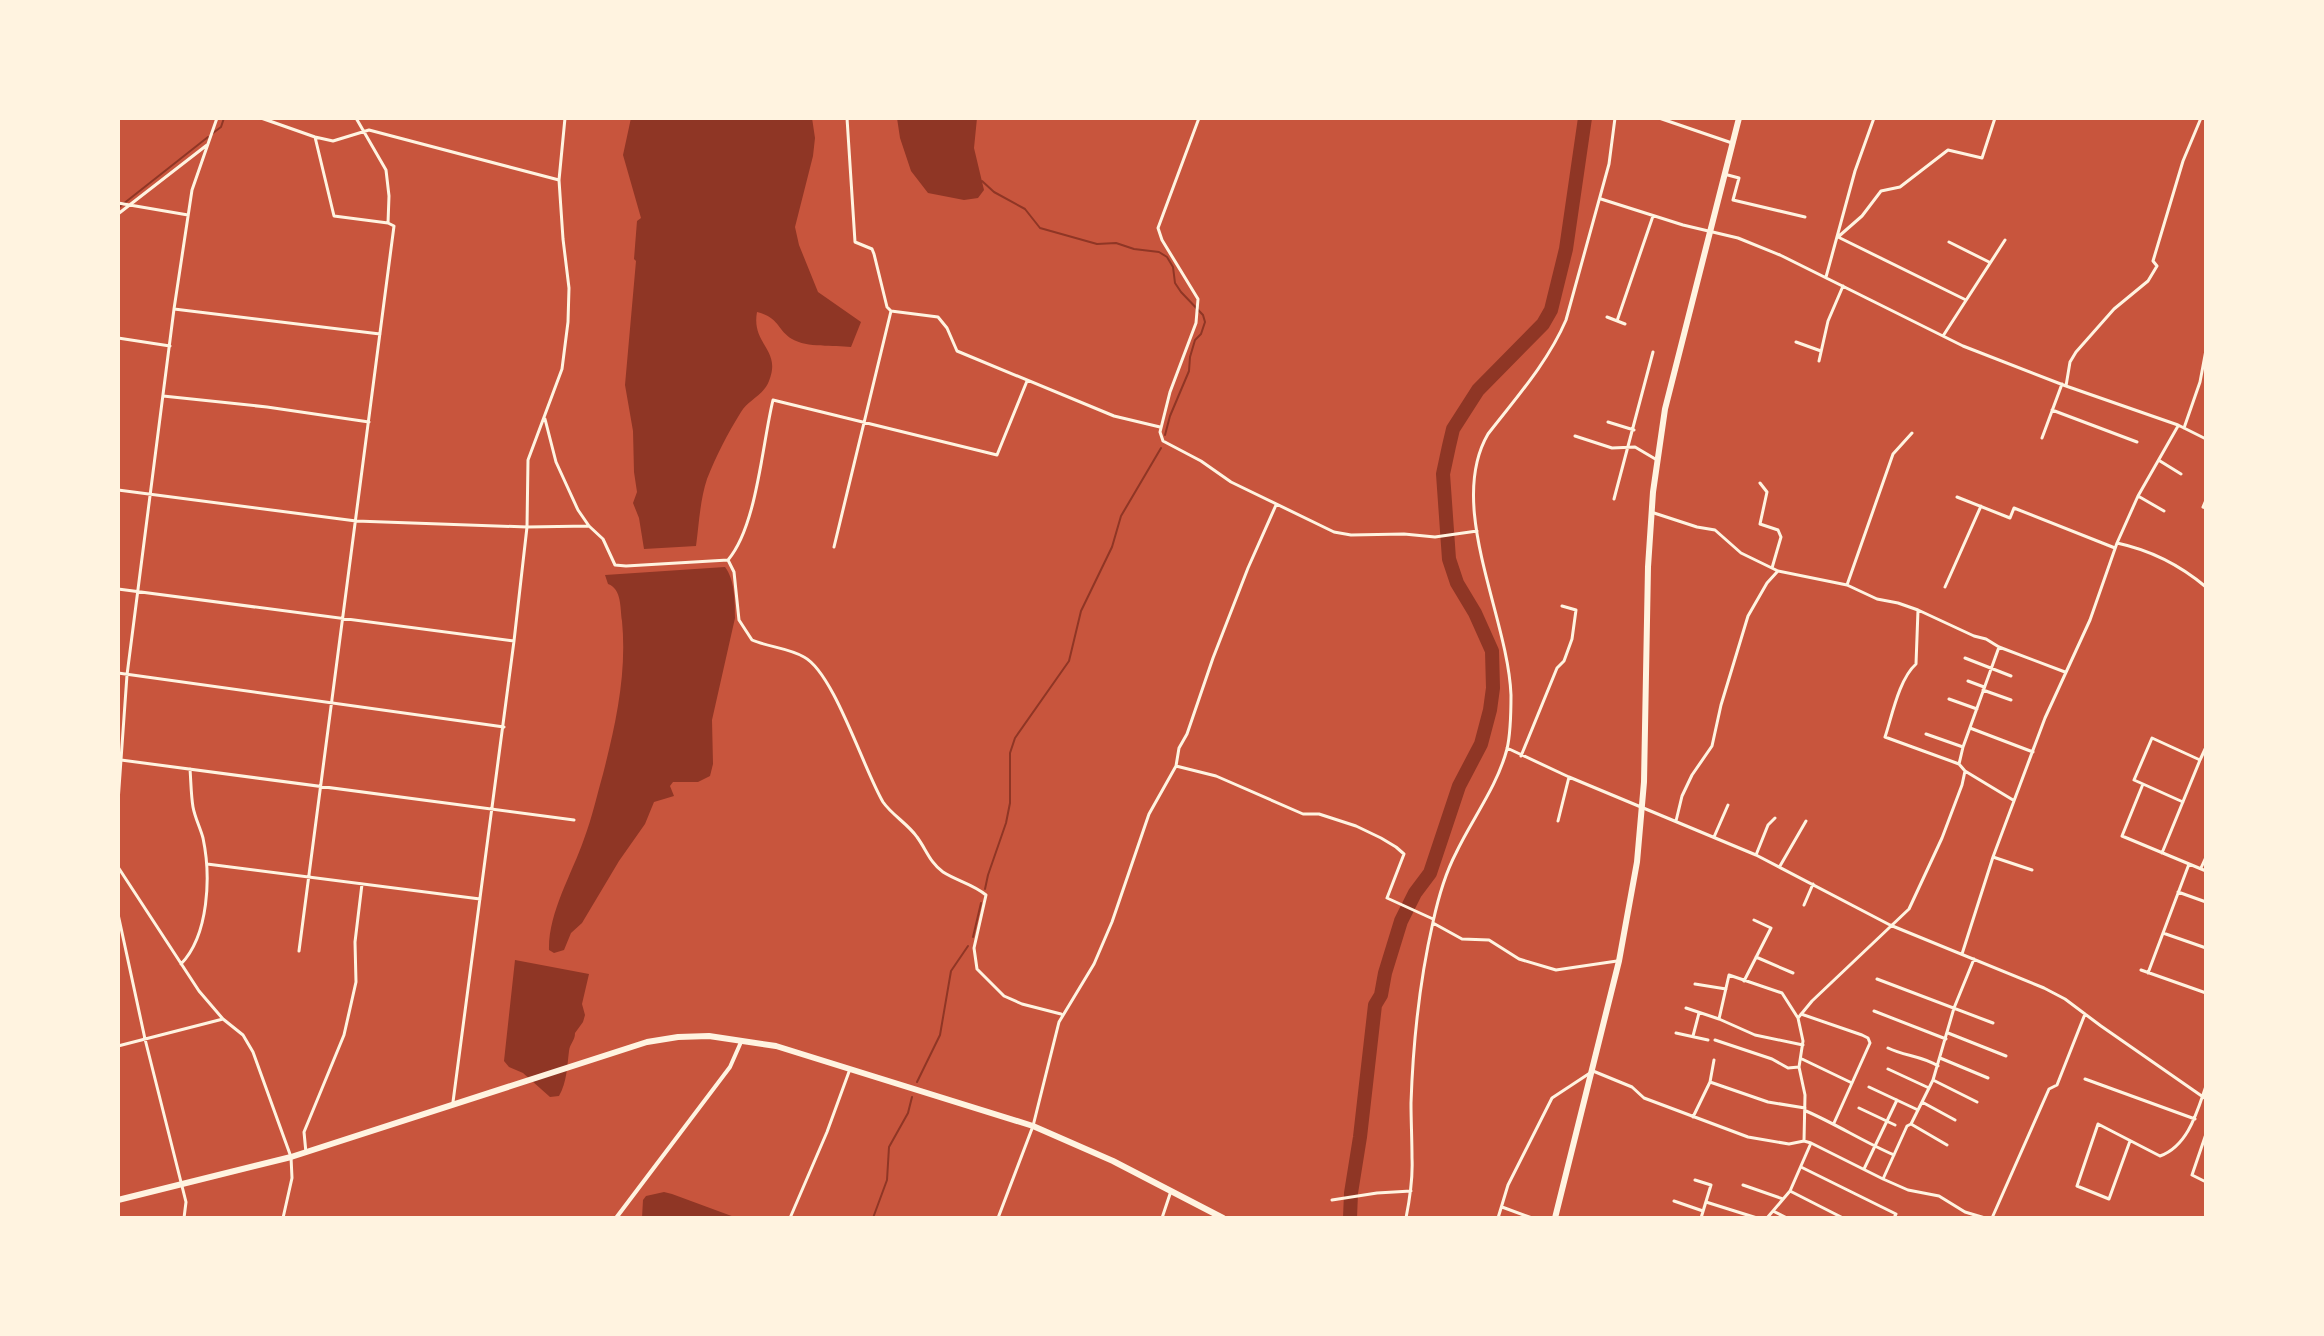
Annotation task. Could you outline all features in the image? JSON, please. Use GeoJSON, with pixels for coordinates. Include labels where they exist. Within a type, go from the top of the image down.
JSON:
{"type":"FeatureCollection","features":[{"type":"Feature","properties":{"kind":"main road"},"geometry":{"type":"LineString","coordinates":[[1555,1218],[1619,961],[1637,862],[1642,806],[1651,512],[1665,409],[1739,118]]}},
{"type":"Feature","properties":{"kind":"main road"},"geometry":{"type":"LineString","coordinates":[[118,1200],[306,1153],[647,1042],[709,1036],[776,1046],[1033,1126],[1113,1161],[1223,1218]]}},
{"type":"Feature","properties":{"kind":"street"},"geometry":{"type":"LineString","coordinates":[[118,802],[127,675],[174,309],[192,190],[217,118]]}},
{"type":"Feature","properties":{"kind":"street"},"geometry":{"type":"LineString","coordinates":[[261,118],[333,141],[369,130],[559,180]]}},
{"type":"Feature","properties":{"kind":"street"},"geometry":{"type":"LineString","coordinates":[[356,118],[386,170],[388,223]]}},
{"type":"Feature","properties":{"kind":"street"},"geometry":{"type":"LineString","coordinates":[[452,1105],[504,727],[527,527],[528,460],[562,369],[568,322],[569,288],[559,180],[565,118]]}},
{"type":"Feature","properties":{"kind":"street"},"geometry":{"type":"LineString","coordinates":[[847,118],[855,242],[872,249],[887,307],[891,311],[938,317],[947,328],[957,351],[1114,416],[1161,427]]}},
{"type":"Feature","properties":{"kind":"street"},"geometry":{"type":"LineString","coordinates":[[1199,118],[1158,228],[1162,240],[1198,299],[1196,323],[1170,392],[1161,437],[1166,444],[1189,454],[1231,482],[1342,534],[1435,537],[1477,531]]}},
{"type":"Feature","properties":{"kind":"street"},"geometry":{"type":"LineString","coordinates":[[1406,1218],[1411,1191],[1412,1082],[1425,962],[1433,921],[1454,855],[1490,791],[1507,748],[1511,694],[1477,531],[1473,486],[1478,455],[1488,434],[1559,338],[1600,199],[1615,118]]}},
{"type":"Feature","properties":{"kind":"street"},"geometry":{"type":"LineString","coordinates":[[1659,118],[1732,143]]}},
{"type":"Feature","properties":{"kind":"street"},"geometry":{"type":"LineString","coordinates":[[1826,277],[1855,171],[1874,118]]}},
{"type":"Feature","properties":{"kind":"street"},"geometry":{"type":"LineString","coordinates":[[1838,237],[1862,216],[1881,191],[1900,187],[1948,150],[1982,158],[1995,118]]}},
{"type":"Feature","properties":{"kind":"street"},"geometry":{"type":"LineString","coordinates":[[2042,438],[2076,352],[2114,309],[2148,281],[2157,266],[2153,261],[2179,174],[2201,118]]}},
{"type":"Feature","properties":{"kind":"street"},"geometry":{"type":"LineString","coordinates":[[299,951],[394,226],[334,216],[315,137]]}},
{"type":"Feature","properties":{"kind":"street"},"geometry":{"type":"LineString","coordinates":[[118,214],[208,144]]}},
{"type":"Feature","properties":{"kind":"street"},"geometry":{"type":"LineString","coordinates":[[1724,174],[1739,178],[1733,200],[1805,217]]}},
{"type":"Feature","properties":{"kind":"street"},"geometry":{"type":"LineString","coordinates":[[1600,199],[1738,238],[1780,255],[1943,336],[2064,385],[2178,425],[2206,439]]}},
{"type":"Feature","properties":{"kind":"street"},"geometry":{"type":"LineString","coordinates":[[118,203],[127,207],[188,215]]}},
{"type":"Feature","properties":{"kind":"street"},"geometry":{"type":"LineString","coordinates":[[1617,321],[1653,216]]}},
{"type":"Feature","properties":{"kind":"street"},"geometry":{"type":"LineString","coordinates":[[1838,237],[1966,300]]}},
{"type":"Feature","properties":{"kind":"street"},"geometry":{"type":"LineString","coordinates":[[1943,336],[2005,240]]}},
{"type":"Feature","properties":{"kind":"street"},"geometry":{"type":"LineString","coordinates":[[1949,242],[1989,262]]}},
{"type":"Feature","properties":{"kind":"street"},"geometry":{"type":"LineString","coordinates":[[1819,361],[1828,321],[1843,286]]}},
{"type":"Feature","properties":{"kind":"street"},"geometry":{"type":"LineString","coordinates":[[174,309],[380,334]]}},
{"type":"Feature","properties":{"kind":"street"},"geometry":{"type":"LineString","coordinates":[[834,547],[891,311]]}},
{"type":"Feature","properties":{"kind":"street"},"geometry":{"type":"LineString","coordinates":[[1607,317],[1625,324]]}},
{"type":"Feature","properties":{"kind":"street"},"geometry":{"type":"LineString","coordinates":[[118,338],[170,346]]}},
{"type":"Feature","properties":{"kind":"street"},"geometry":{"type":"LineString","coordinates":[[1796,342],[1821,351]]}},
{"type":"Feature","properties":{"kind":"street"},"geometry":{"type":"LineString","coordinates":[[2184,428],[2200,382],[2206,350]]}},
{"type":"Feature","properties":{"kind":"street"},"geometry":{"type":"LineString","coordinates":[[1614,499],[1653,352]]}},
{"type":"Feature","properties":{"kind":"street"},"geometry":{"type":"LineString","coordinates":[[728,560],[743,537],[751,510],[773,400],[997,455],[1027,381]]}},
{"type":"Feature","properties":{"kind":"street"},"geometry":{"type":"LineString","coordinates":[[163,396],[369,422]]}},
{"type":"Feature","properties":{"kind":"street"},"geometry":{"type":"LineString","coordinates":[[2052,410],[2137,442]]}},
{"type":"Feature","properties":{"kind":"street"},"geometry":{"type":"LineString","coordinates":[[545,419],[556,462],[578,510],[603,539],[615,565],[728,560]]}},
{"type":"Feature","properties":{"kind":"street"},"geometry":{"type":"LineString","coordinates":[[1608,422],[1634,430]]}},
{"type":"Feature","properties":{"kind":"street"},"geometry":{"type":"LineString","coordinates":[[1962,954],[2013,800],[2045,718],[2090,620],[2116,545],[2138,496],[2178,425]]}},
{"type":"Feature","properties":{"kind":"street"},"geometry":{"type":"LineString","coordinates":[[1847,585],[1893,454],[1912,433]]}},
{"type":"Feature","properties":{"kind":"street"},"geometry":{"type":"LineString","coordinates":[[1575,436],[1612,448],[1635,447],[1657,460]]}},
{"type":"Feature","properties":{"kind":"street"},"geometry":{"type":"LineString","coordinates":[[2160,461],[2181,474]]}},
{"type":"Feature","properties":{"kind":"street"},"geometry":{"type":"LineString","coordinates":[[1760,483],[1767,492],[1760,524],[1778,530],[1781,537],[1772,568]]}},
{"type":"Feature","properties":{"kind":"street"},"geometry":{"type":"LineString","coordinates":[[118,490],[356,521],[589,526]]}},
{"type":"Feature","properties":{"kind":"street"},"geometry":{"type":"LineString","coordinates":[[2138,496],[2164,511]]}},
{"type":"Feature","properties":{"kind":"street"},"geometry":{"type":"LineString","coordinates":[[1957,497],[2010,518],[2014,508],[2116,545],[2132,546],[2162,558],[2206,587]]}},
{"type":"Feature","properties":{"kind":"street"},"geometry":{"type":"LineString","coordinates":[[2206,500],[2203,507],[2206,508]]}},
{"type":"Feature","properties":{"kind":"street"},"geometry":{"type":"LineString","coordinates":[[998,1218],[1033,1126],[1052,1043],[1063,1014],[1094,964],[1112,922],[1149,814],[1176,766],[1179,748],[1187,734],[1213,658],[1276,505]]}},
{"type":"Feature","properties":{"kind":"street"},"geometry":{"type":"LineString","coordinates":[[1945,587],[1981,506]]}},
{"type":"Feature","properties":{"kind":"street"},"geometry":{"type":"LineString","coordinates":[[1651,512],[1715,530],[1741,553],[1778,571],[1847,585],[1877,599],[1918,610],[2066,673]]}},
{"type":"Feature","properties":{"kind":"street"},"geometry":{"type":"LineString","coordinates":[[728,560],[734,572],[739,620],[752,640],[805,657],[818,668],[830,686],[885,805],[917,837],[939,870],[986,895],[974,948],[977,969],[1004,996],[1063,1014]]}},
{"type":"Feature","properties":{"kind":"street"},"geometry":{"type":"LineString","coordinates":[[1676,821],[1682,796],[1692,775],[1712,746],[1748,616],[1767,583],[1778,571]]}},
{"type":"Feature","properties":{"kind":"street"},"geometry":{"type":"LineString","coordinates":[[118,589],[514,641]]}},
{"type":"Feature","properties":{"kind":"street"},"geometry":{"type":"LineString","coordinates":[[1521,756],[1572,639],[1576,610],[1562,606]]}},
{"type":"Feature","properties":{"kind":"street"},"geometry":{"type":"LineString","coordinates":[[1918,610],[1916,664],[1900,691],[1885,737],[1959,764],[1965,771],[2013,800]]}},
{"type":"Feature","properties":{"kind":"street"},"geometry":{"type":"LineString","coordinates":[[1959,764],[1999,647]]}},
{"type":"Feature","properties":{"kind":"street"},"geometry":{"type":"LineString","coordinates":[[1965,658],[2011,676]]}},
{"type":"Feature","properties":{"kind":"street"},"geometry":{"type":"LineString","coordinates":[[118,673],[504,727]]}},
{"type":"Feature","properties":{"kind":"street"},"geometry":{"type":"LineString","coordinates":[[1968,681],[2011,700]]}},
{"type":"Feature","properties":{"kind":"street"},"geometry":{"type":"LineString","coordinates":[[1949,699],[1977,709]]}},
{"type":"Feature","properties":{"kind":"street"},"geometry":{"type":"LineString","coordinates":[[1970,728],[2033,752]]}},
{"type":"Feature","properties":{"kind":"street"},"geometry":{"type":"LineString","coordinates":[[1926,734],[1963,747]]}},
{"type":"Feature","properties":{"kind":"street"},"geometry":{"type":"LineString","coordinates":[[2183,802],[2134,780],[2152,738],[2200,760]]}},
{"type":"Feature","properties":{"kind":"street"},"geometry":{"type":"LineString","coordinates":[[2162,853],[2206,747]]}},
{"type":"Feature","properties":{"kind":"street"},"geometry":{"type":"LineString","coordinates":[[1507,748],[1780,866],[1890,925],[2044,988],[2065,999],[2204,1098]]}},
{"type":"Feature","properties":{"kind":"street"},"geometry":{"type":"LineString","coordinates":[[121,760],[574,820]]}},
{"type":"Feature","properties":{"kind":"street"},"geometry":{"type":"LineString","coordinates":[[1176,766],[1216,776],[1303,814],[1319,814],[1356,826],[1396,847],[1404,854],[1387,898],[1422,913],[1462,939],[1489,940],[1519,959],[1556,970],[1619,961]]}},
{"type":"Feature","properties":{"kind":"street"},"geometry":{"type":"LineString","coordinates":[[181,964],[190,955],[191,944],[198,938],[205,911],[207,864],[193,810],[190,769]]}},
{"type":"Feature","properties":{"kind":"street"},"geometry":{"type":"LineString","coordinates":[[1800,1016],[1909,909],[1942,838],[1965,771]]}},
{"type":"Feature","properties":{"kind":"street"},"geometry":{"type":"LineString","coordinates":[[1558,821],[1569,777]]}},
{"type":"Feature","properties":{"kind":"street"},"geometry":{"type":"LineString","coordinates":[[2143,784],[2122,836],[2206,871]]}},
{"type":"Feature","properties":{"kind":"street"},"geometry":{"type":"LineString","coordinates":[[1714,837],[1728,805]]}},
{"type":"Feature","properties":{"kind":"street"},"geometry":{"type":"LineString","coordinates":[[1756,855],[1768,825],[1775,818]]}},
{"type":"Feature","properties":{"kind":"street"},"geometry":{"type":"LineString","coordinates":[[1780,866],[1806,821]]}},
{"type":"Feature","properties":{"kind":"street"},"geometry":{"type":"LineString","coordinates":[[1993,857],[2032,870]]}},
{"type":"Feature","properties":{"kind":"street"},"geometry":{"type":"LineString","coordinates":[[2201,868],[2206,857]]}},
{"type":"Feature","properties":{"kind":"street"},"geometry":{"type":"LineString","coordinates":[[207,864],[480,899]]}},
{"type":"Feature","properties":{"kind":"street"},"geometry":{"type":"LineString","coordinates":[[2148,973],[2189,864]]}},
{"type":"Feature","properties":{"kind":"street"},"geometry":{"type":"LineString","coordinates":[[118,867],[199,991],[223,1019],[243,1035],[253,1052],[291,1157],[292,1178],[283,1218]]}},
{"type":"Feature","properties":{"kind":"street"},"geometry":{"type":"LineString","coordinates":[[306,1153],[304,1132],[344,1035],[356,982],[355,942],[362,884]]}},
{"type":"Feature","properties":{"kind":"street"},"geometry":{"type":"LineString","coordinates":[[1804,905],[1813,884]]}},
{"type":"Feature","properties":{"kind":"street"},"geometry":{"type":"LineString","coordinates":[[2178,892],[2206,902]]}},
{"type":"Feature","properties":{"kind":"street"},"geometry":{"type":"LineString","coordinates":[[118,914],[145,1039],[186,1202],[184,1218]]}},
{"type":"Feature","properties":{"kind":"street"},"geometry":{"type":"LineString","coordinates":[[1744,981],[1771,928],[1754,920]]}},
{"type":"Feature","properties":{"kind":"street"},"geometry":{"type":"LineString","coordinates":[[2163,933],[2206,948]]}},
{"type":"Feature","properties":{"kind":"street"},"geometry":{"type":"LineString","coordinates":[[1756,957],[1793,973]]}},
{"type":"Feature","properties":{"kind":"street"},"geometry":{"type":"LineString","coordinates":[[1883,1179],[1907,1126],[1911,1124],[1933,1080],[1954,1008],[1974,959]]}},
{"type":"Feature","properties":{"kind":"street"},"geometry":{"type":"LineString","coordinates":[[2141,970],[2206,993]]}},
{"type":"Feature","properties":{"kind":"street"},"geometry":{"type":"LineString","coordinates":[[1719,1019],[1729,975],[1782,993],[1800,1016],[1803,1045],[1799,1067],[1806,1109],[1804,1141]]}},
{"type":"Feature","properties":{"kind":"street"},"geometry":{"type":"LineString","coordinates":[[1877,979],[1993,1023]]}},
{"type":"Feature","properties":{"kind":"street"},"geometry":{"type":"LineString","coordinates":[[1695,984],[1726,989]]}},
{"type":"Feature","properties":{"kind":"street"},"geometry":{"type":"LineString","coordinates":[[1686,1008],[1755,1035],[1803,1045]]}},
{"type":"Feature","properties":{"kind":"street"},"geometry":{"type":"LineString","coordinates":[[1874,1011],[1946,1039]]}},
{"type":"Feature","properties":{"kind":"street"},"geometry":{"type":"LineString","coordinates":[[1693,1037],[1699,1013]]}},
{"type":"Feature","properties":{"kind":"street"},"geometry":{"type":"LineString","coordinates":[[1992,1218],[2049,1089],[2057,1085],[2085,1014]]}},
{"type":"Feature","properties":{"kind":"street"},"geometry":{"type":"LineString","coordinates":[[1800,1016],[1868,1038],[1870,1043],[1834,1123]]}},
{"type":"Feature","properties":{"kind":"street"},"geometry":{"type":"LineString","coordinates":[[118,1046],[223,1019]]}},
{"type":"Feature","properties":{"kind":"street"},"geometry":{"type":"LineString","coordinates":[[1676,1033],[1708,1040]]}},
{"type":"Feature","properties":{"kind":"street"},"geometry":{"type":"LineString","coordinates":[[1948,1033],[2006,1056]]}},
{"type":"Feature","properties":{"kind":"street"},"geometry":{"type":"LineString","coordinates":[[616,1218],[730,1067],[742,1040]]}},
{"type":"Feature","properties":{"kind":"street"},"geometry":{"type":"LineString","coordinates":[[1715,1040],[1772,1059],[1788,1068],[1799,1067]]}},
{"type":"Feature","properties":{"kind":"street"},"geometry":{"type":"LineString","coordinates":[[1888,1048],[1938,1066]]}},
{"type":"Feature","properties":{"kind":"street"},"geometry":{"type":"LineString","coordinates":[[1940,1058],[1988,1078]]}},
{"type":"Feature","properties":{"kind":"street"},"geometry":{"type":"LineString","coordinates":[[1802,1059],[1852,1083]]}},
{"type":"Feature","properties":{"kind":"street"},"geometry":{"type":"LineString","coordinates":[[1693,1117],[1710,1082],[1714,1060]]}},
{"type":"Feature","properties":{"kind":"street"},"geometry":{"type":"LineString","coordinates":[[790,1218],[850,1069]]}},
{"type":"Feature","properties":{"kind":"street"},"geometry":{"type":"LineString","coordinates":[[1888,1069],[1929,1088]]}},
{"type":"Feature","properties":{"kind":"street"},"geometry":{"type":"LineString","coordinates":[[1498,1218],[1508,1185],[1552,1098],[1593,1071],[1632,1087],[1644,1098],[1748,1137],[1789,1144],[1811,1143],[1908,1190],[1939,1196],[1965,1212],[1985,1218]]}},
{"type":"Feature","properties":{"kind":"street"},"geometry":{"type":"LineString","coordinates":[[2085,1079],[2195,1119]]}},
{"type":"Feature","properties":{"kind":"street"},"geometry":{"type":"LineString","coordinates":[[1933,1080],[1977,1102]]}},
{"type":"Feature","properties":{"kind":"street"},"geometry":{"type":"LineString","coordinates":[[1710,1082],[1768,1102],[1806,1109],[1894,1155]]}},
{"type":"Feature","properties":{"kind":"street"},"geometry":{"type":"LineString","coordinates":[[2130,1141],[2109,1199],[2077,1186],[2098,1124],[2160,1156],[2171,1152],[2182,1140],[2195,1119],[2206,1086]]}},
{"type":"Feature","properties":{"kind":"street"},"geometry":{"type":"LineString","coordinates":[[1869,1087],[1918,1110]]}},
{"type":"Feature","properties":{"kind":"street"},"geometry":{"type":"LineString","coordinates":[[1864,1169],[1897,1100]]}},
{"type":"Feature","properties":{"kind":"street"},"geometry":{"type":"LineString","coordinates":[[1922,1102],[1955,1120]]}},
{"type":"Feature","properties":{"kind":"street"},"geometry":{"type":"LineString","coordinates":[[1859,1108],[1895,1125]]}},
{"type":"Feature","properties":{"kind":"street"},"geometry":{"type":"LineString","coordinates":[[1911,1124],[1947,1145]]}},
{"type":"Feature","properties":{"kind":"street"},"geometry":{"type":"LineString","coordinates":[[2206,1134],[2192,1175],[2206,1182]]}},
{"type":"Feature","properties":{"kind":"street"},"geometry":{"type":"LineString","coordinates":[[1767,1218],[1790,1191],[1811,1143]]}},
{"type":"Feature","properties":{"kind":"street"},"geometry":{"type":"LineString","coordinates":[[2200,1154],[2206,1157]]}},
{"type":"Feature","properties":{"kind":"street"},"geometry":{"type":"LineString","coordinates":[[1801,1167],[1896,1214],[1894,1218]]}},
{"type":"Feature","properties":{"kind":"street"},"geometry":{"type":"LineString","coordinates":[[1695,1180],[1711,1185],[1701,1218]]}},
{"type":"Feature","properties":{"kind":"street"},"geometry":{"type":"LineString","coordinates":[[1743,1185],[1783,1199]]}},
{"type":"Feature","properties":{"kind":"street"},"geometry":{"type":"LineString","coordinates":[[1162,1218],[1171,1191]]}},
{"type":"Feature","properties":{"kind":"street"},"geometry":{"type":"LineString","coordinates":[[1332,1200],[1411,1191]]}},
{"type":"Feature","properties":{"kind":"street"},"geometry":{"type":"LineString","coordinates":[[1790,1191],[1843,1218]]}},
{"type":"Feature","properties":{"kind":"street"},"geometry":{"type":"LineString","coordinates":[[1674,1201],[1703,1211]]}},
{"type":"Feature","properties":{"kind":"street"},"geometry":{"type":"LineString","coordinates":[[1706,1202],[1757,1218]]}},
{"type":"Feature","properties":{"kind":"street"},"geometry":{"type":"LineString","coordinates":[[1502,1207],[1532,1218]]}},
{"type":"Feature","properties":{"kind":"street"},"geometry":{"type":"LineString","coordinates":[[1773,1211],[1787,1218]]}},
{"type":"Feature","properties":{"kind":"shaded area"},"geometry":{"type":"Polygon","coordinates":[[[631,118],[812,118],[815,138],[813,156],[795,227],[799,245],[818,292],[861,322],[851,347],[813,345],[792,339],[770,317],[757,312],[758,332],[772,361],[772,370],[767,386],[741,412],[707,479],[696,546],[644,549],[633,503],[637,492],[633,431],[625,385],[637,221],[641,218],[623,155],[631,118]]]}},
{"type":"Feature","properties":{"kind":"shaded area"},"geometry":{"type":"Polygon","coordinates":[[[897,118],[977,118],[974,148],[984,190],[978,198],[964,200],[928,193],[911,171],[897,118]]]}},
{"type":"Feature","properties":{"kind":"shaded area"},"geometry":{"type":"Polygon","coordinates":[[[725,567],[733,585],[735,618],[712,720],[713,764],[710,776],[698,782],[673,782],[670,786],[674,796],[654,802],[645,824],[582,923],[571,933],[564,950],[554,953],[549,950],[552,922],[590,823],[619,698],[623,660],[620,605],[616,590],[608,584],[605,575],[725,567]]]}},
{"type":"Feature","properties":{"kind":"shaded area"},"geometry":{"type":"Polygon","coordinates":[[[515,960],[589,974],[582,1004],[585,1015],[570,1048],[559,1096],[550,1097],[504,1061],[515,960]]]}},
{"type":"Feature","properties":{"kind":"shaded area"},"geometry":{"type":"Polygon","coordinates":[[[664,1192],[737,1218],[642,1218],[646,1196],[664,1192]]]}},
{"type":"Feature","properties":{"kind":"waterway"},"geometry":{"type":"LineString","coordinates":[[213,133],[221,127],[224,118]]}},
{"type":"Feature","properties":{"kind":"waterway"},"geometry":{"type":"LineString","coordinates":[[1350,1218],[1375,1005],[1381,995],[1401,921],[1415,893],[1430,873],[1459,786],[1481,744],[1493,688],[1492,651],[1457,583],[1449,559],[1443,474],[1453,429],[1478,390],[1543,324],[1551,310],[1566,249],[1585,118]]}},
{"type":"Feature","properties":{"kind":"waterway"},"geometry":{"type":"LineString","coordinates":[[118,208],[208,137]]}},
{"type":"Feature","properties":{"kind":"waterway"},"geometry":{"type":"LineString","coordinates":[[982,181],[994,192],[1025,209],[1040,228],[1097,244],[1116,243],[1159,252],[1167,257],[1173,267],[1175,283],[1203,315],[1205,322],[1195,340],[1189,371],[1165,435]]}},
{"type":"Feature","properties":{"kind":"waterway"},"geometry":{"type":"LineString","coordinates":[[985,889],[1010,803],[1010,753],[1015,738],[1069,661],[1081,611],[1112,547],[1121,516],[1161,448]]}},
{"type":"Feature","properties":{"kind":"waterway"},"geometry":{"type":"LineString","coordinates":[[973,937],[981,903]]}},
{"type":"Feature","properties":{"kind":"waterway"},"geometry":{"type":"LineString","coordinates":[[917,1082],[940,1035],[951,971],[968,946]]}},
{"type":"Feature","properties":{"kind":"waterway"},"geometry":{"type":"LineString","coordinates":[[873,1218],[887,1180],[889,1147],[908,1113],[912,1097]]}}]}
